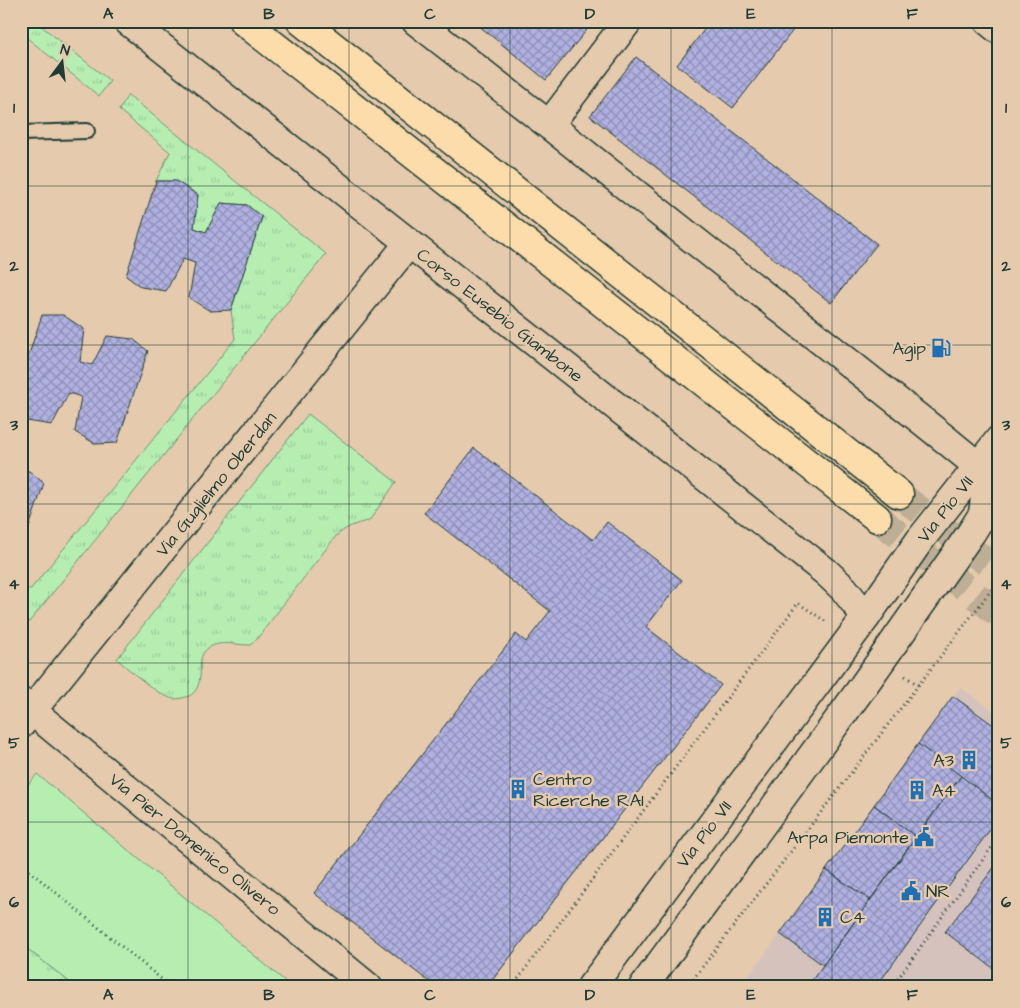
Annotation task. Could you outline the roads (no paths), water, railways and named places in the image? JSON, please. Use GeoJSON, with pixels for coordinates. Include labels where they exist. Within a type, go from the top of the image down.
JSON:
{"type":"FeatureCollection","features":[{"type":"Feature","properties":{"kind":"main road"},"geometry":{"type":"LineString","coordinates":[[242,21],[877,518]]}},
{"type":"Feature","properties":{"kind":"main road"},"geometry":{"type":"LineString","coordinates":[[301,21],[899,494]]}},
{"type":"Feature","properties":{"kind":"street","name":"Corso Eusebio Giambone"},"geometry":{"type":"LineString","coordinates":[[128,21],[826,572],[844,589],[866,617]]}},
{"type":"Feature","properties":{"kind":"street"},"geometry":{"type":"LineString","coordinates":[[416,21],[978,466],[999,440]]}},
{"type":"Feature","properties":{"kind":"street"},"geometry":{"type":"LineString","coordinates":[[549,125],[628,21]]}},
{"type":"Feature","properties":{"kind":"street"},"geometry":{"type":"LineString","coordinates":[[988,21],[999,30]]}},
{"type":"Feature","properties":{"kind":"street","name":"Via Guglielmo Oberdan"},"geometry":{"type":"LineString","coordinates":[[25,712],[409,243]]}},
{"type":"Feature","properties":{"kind":"street","name":"Via Pio VII"},"geometry":{"type":"LineString","coordinates":[[591,987],[866,617],[920,540],[978,466],[983,475],[986,489],[983,514],[971,534],[861,689],[643,987]]}},
{"type":"Feature","properties":{"kind":"street","name":"Via Pier Domenico Olivero"},"geometry":{"type":"LineString","coordinates":[[25,712],[368,987]]}},
{"type":"Feature","properties":{"kind":"lane"},"geometry":{"type":"LineString","coordinates":[[21,133],[87,130]]}},
{"type":"Feature","properties":{"kind":"tunnel"},"geometry":{"type":"LineString","coordinates":[[899,494],[999,572]]}},
{"type":"Feature","properties":{"kind":"tunnel"},"geometry":{"type":"LineString","coordinates":[[877,518],[999,614]]}},
{"type":"Feature","properties":{"kind":"place","name":"Agip"},"geometry":{"type":"Point","coordinates":[941,348]}},
{"type":"Feature","properties":{"kind":"place","name":"A3"},"geometry":{"type":"Point","coordinates":[969,760]}},
{"type":"Feature","properties":{"kind":"place","name":"Centro Ricerche RAI"},"geometry":{"type":"Point","coordinates":[518,789]}},
{"type":"Feature","properties":{"kind":"place","name":"A4"},"geometry":{"type":"Point","coordinates":[917,790]}},
{"type":"Feature","properties":{"kind":"place","name":"Arpa Piemonte"},"geometry":{"type":"Point","coordinates":[924,837]}},
{"type":"Feature","properties":{"kind":"place","name":"NR"},"geometry":{"type":"Point","coordinates":[911,891]}},
{"type":"Feature","properties":{"kind":"place","name":"C4"},"geometry":{"type":"Point","coordinates":[825,917]}}]}
